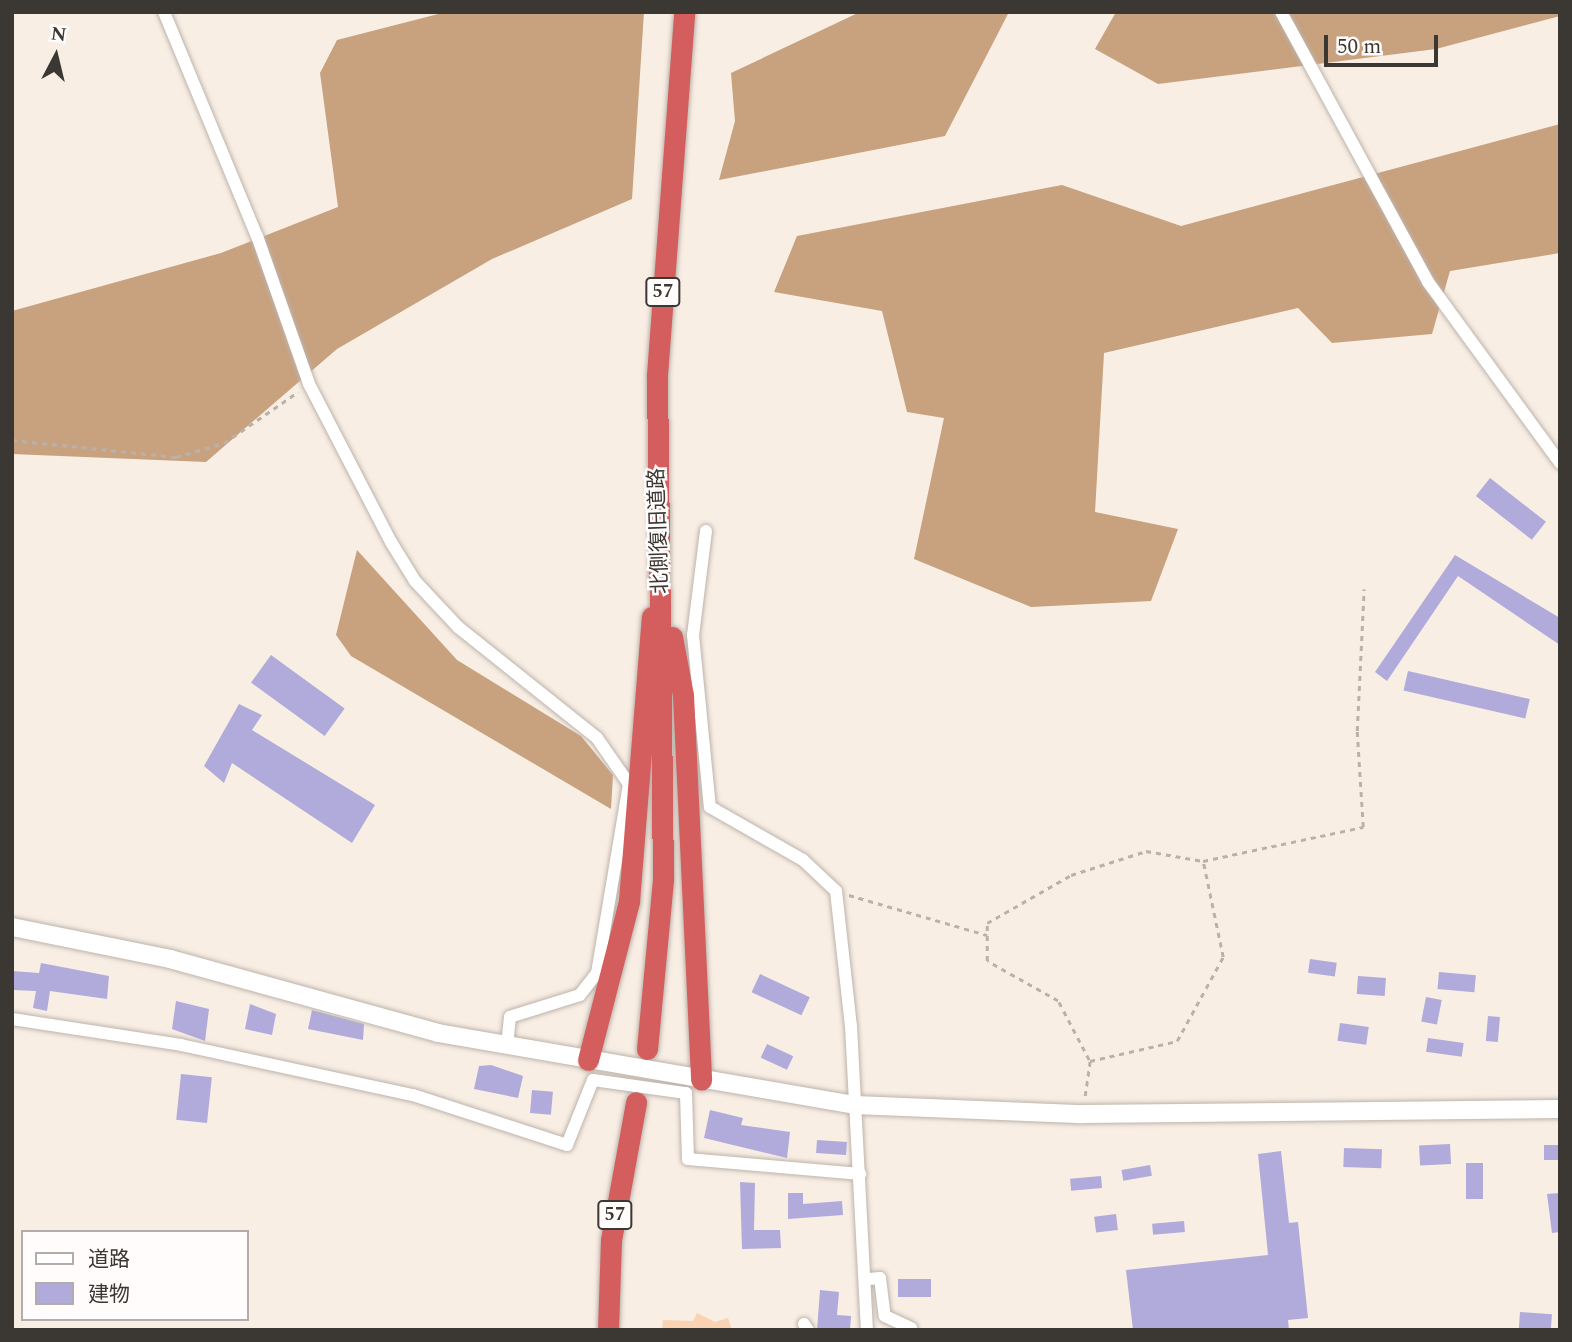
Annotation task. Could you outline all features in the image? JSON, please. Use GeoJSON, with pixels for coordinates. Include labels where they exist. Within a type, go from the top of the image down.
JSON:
{"type":"FeatureCollection","features":[{"type":"Feature","properties":{"kind":"highway","name":"北側復旧道路"},"geometry":{"type":"LineString","coordinates":[[647,1049],[662,928],[657,375],[684,12]]}},
{"type":"Feature","properties":{"kind":"highway"},"geometry":{"type":"LineString","coordinates":[[588,1060],[629,901],[647,647],[660,573]]}},
{"type":"Feature","properties":{"kind":"highway"},"geometry":{"type":"LineString","coordinates":[[660,573],[683,695],[701,1080]]}},
{"type":"Feature","properties":{"kind":"highway","name":"57"},"geometry":{"type":"LineString","coordinates":[[608,1330],[611,1240],[635,1102]]}},
{"type":"Feature","properties":{"kind":"street"},"geometry":{"type":"LineString","coordinates":[[164,12],[252,225],[309,384],[415,580],[458,627],[597,738],[629,784],[597,973],[580,995],[510,1017],[507,1046]]}},
{"type":"Feature","properties":{"kind":"street"},"geometry":{"type":"LineString","coordinates":[[1281,12],[1428,282],[1560,463]]}},
{"type":"Feature","properties":{"kind":"street"},"geometry":{"type":"LineString","coordinates":[[706,531],[692,635],[710,807],[803,860],[836,891],[869,1279],[867,1330]]}},
{"type":"Feature","properties":{"kind":"street"},"geometry":{"type":"LineString","coordinates":[[12,927],[170,959],[348,1010],[507,1046],[855,1105],[1083,1114],[1560,1109]]}},
{"type":"Feature","properties":{"kind":"street"},"geometry":{"type":"LineString","coordinates":[[12,1019],[181,1045],[413,1095],[566,1144],[593,1080],[686,1093],[688,1159],[860,1174]]}},
{"type":"Feature","properties":{"kind":"street"},"geometry":{"type":"LineString","coordinates":[[869,1279],[880,1278],[885,1316],[911,1328]]}},
{"type":"Feature","properties":{"kind":"path"},"geometry":{"type":"LineString","coordinates":[[12,440],[176,457],[224,443],[309,384]]}},
{"type":"Feature","properties":{"kind":"path"},"geometry":{"type":"LineString","coordinates":[[1083,1114],[1090,1061],[1058,1001],[987,961],[987,923],[1071,875],[1146,851],[1203,861],[1363,827],[1357,731],[1364,589]]}},
{"type":"Feature","properties":{"kind":"path"},"geometry":{"type":"LineString","coordinates":[[1090,1061],[1177,1041],[1223,957],[1203,861]]}},
{"type":"Feature","properties":{"kind":"path"},"geometry":{"type":"LineString","coordinates":[[836,891],[987,935]]}},
{"type":"Feature","properties":{"kind":"shaded area"},"geometry":{"type":"Polygon","coordinates":[[[446,12],[644,12],[632,199],[492,259],[337,349],[206,462],[12,454],[12,311],[221,253],[338,207],[320,73],[337,40],[446,12]]]}},
{"type":"Feature","properties":{"kind":"shaded area"},"geometry":{"type":"Polygon","coordinates":[[[860,12],[1009,12],[945,136],[719,180],[735,121],[731,73],[860,12]]]}},
{"type":"Feature","properties":{"kind":"shaded area"},"geometry":{"type":"Polygon","coordinates":[[[1116,12],[1560,12],[1560,16],[1436,49],[1158,84],[1095,49],[1116,12]]]}},
{"type":"Feature","properties":{"kind":"shaded area"},"geometry":{"type":"Polygon","coordinates":[[[1560,124],[1560,253],[1450,271],[1432,334],[1332,343],[1298,308],[1104,353],[1095,512],[1178,529],[1151,601],[1031,607],[914,559],[944,418],[907,412],[882,311],[774,292],[797,236],[1062,185],[1181,226],[1560,124]]]}},
{"type":"Feature","properties":{"kind":"shaded area"},"geometry":{"type":"Polygon","coordinates":[[[357,550],[457,660],[581,736],[613,775],[611,809],[351,656],[336,635],[357,550]]]}},
{"type":"Feature","properties":{"kind":"shaded area"},"geometry":{"type":"Polygon","coordinates":[[[697,1313],[715,1322],[728,1318],[732,1330],[662,1330],[663,1320],[693,1321],[697,1313]]]}},
{"type":"Feature","properties":{"kind":"building"},"geometry":{"type":"Polygon","coordinates":[[[1490,478],[1546,522],[1532,540],[1476,496],[1490,478]]]}},
{"type":"Feature","properties":{"kind":"building"},"geometry":{"type":"Polygon","coordinates":[[[1455,555],[1560,618],[1560,645],[1458,576],[1387,681],[1375,672],[1455,555]]]}},
{"type":"Feature","properties":{"kind":"building"},"geometry":{"type":"Polygon","coordinates":[[[271,655],[345,708],[325,736],[251,683],[271,655]]]}},
{"type":"Feature","properties":{"kind":"building"},"geometry":{"type":"Polygon","coordinates":[[[1408,671],[1530,699],[1525,719],[1404,690],[1408,671]]]}},
{"type":"Feature","properties":{"kind":"building"},"geometry":{"type":"Polygon","coordinates":[[[239,704],[262,715],[252,730],[375,805],[352,843],[232,763],[224,783],[204,766],[239,704]]]}},
{"type":"Feature","properties":{"kind":"building"},"geometry":{"type":"Polygon","coordinates":[[[1310,959],[1337,963],[1335,977],[1308,973],[1310,959]]]}},
{"type":"Feature","properties":{"kind":"building"},"geometry":{"type":"Polygon","coordinates":[[[41,963],[109,976],[107,999],[50,991],[47,1011],[33,1008],[36,991],[12,990],[12,971],[39,973],[41,963]]]}},
{"type":"Feature","properties":{"kind":"building"},"geometry":{"type":"Polygon","coordinates":[[[1439,972],[1476,975],[1474,992],[1438,989],[1439,972]]]}},
{"type":"Feature","properties":{"kind":"building"},"geometry":{"type":"Polygon","coordinates":[[[760,974],[810,997],[801,1015],[752,992],[760,974]]]}},
{"type":"Feature","properties":{"kind":"building"},"geometry":{"type":"Polygon","coordinates":[[[1358,976],[1386,978],[1385,996],[1357,994],[1358,976]]]}},
{"type":"Feature","properties":{"kind":"building"},"geometry":{"type":"Polygon","coordinates":[[[1426,997],[1442,1000],[1437,1025],[1421,1022],[1426,997]]]}},
{"type":"Feature","properties":{"kind":"building"},"geometry":{"type":"Polygon","coordinates":[[[176,1001],[209,1009],[205,1041],[172,1029],[176,1001]]]}},
{"type":"Feature","properties":{"kind":"building"},"geometry":{"type":"Polygon","coordinates":[[[250,1004],[276,1014],[272,1035],[245,1029],[250,1004]]]}},
{"type":"Feature","properties":{"kind":"building"},"geometry":{"type":"Polygon","coordinates":[[[312,1010],[364,1024],[363,1040],[308,1029],[312,1010]]]}},
{"type":"Feature","properties":{"kind":"building"},"geometry":{"type":"Polygon","coordinates":[[[1488,1016],[1500,1017],[1498,1042],[1486,1041],[1488,1016]]]}},
{"type":"Feature","properties":{"kind":"building"},"geometry":{"type":"Polygon","coordinates":[[[1340,1023],[1369,1027],[1366,1045],[1337,1041],[1340,1023]]]}},
{"type":"Feature","properties":{"kind":"building"},"geometry":{"type":"Polygon","coordinates":[[[1428,1038],[1464,1043],[1462,1057],[1426,1052],[1428,1038]]]}},
{"type":"Feature","properties":{"kind":"building"},"geometry":{"type":"Polygon","coordinates":[[[767,1044],[793,1056],[787,1070],[761,1058],[767,1044]]]}},
{"type":"Feature","properties":{"kind":"building"},"geometry":{"type":"Polygon","coordinates":[[[491,1065],[523,1076],[518,1098],[474,1089],[479,1066],[491,1065]]]}},
{"type":"Feature","properties":{"kind":"building"},"geometry":{"type":"Polygon","coordinates":[[[181,1074],[212,1077],[207,1123],[176,1120],[181,1074]]]}},
{"type":"Feature","properties":{"kind":"building"},"geometry":{"type":"Polygon","coordinates":[[[532,1090],[553,1092],[551,1115],[530,1113],[532,1090]]]}},
{"type":"Feature","properties":{"kind":"building"},"geometry":{"type":"Polygon","coordinates":[[[710,1110],[743,1118],[741,1125],[790,1132],[787,1158],[704,1138],[710,1110]]]}},
{"type":"Feature","properties":{"kind":"building"},"geometry":{"type":"Polygon","coordinates":[[[817,1140],[847,1142],[846,1155],[816,1153],[817,1140]]]}},
{"type":"Feature","properties":{"kind":"building"},"geometry":{"type":"Polygon","coordinates":[[[1450,1144],[1451,1164],[1420,1166],[1419,1146],[1450,1144]]]}},
{"type":"Feature","properties":{"kind":"building"},"geometry":{"type":"Polygon","coordinates":[[[1544,1145],[1560,1145],[1560,1160],[1544,1160],[1544,1145]]]}},
{"type":"Feature","properties":{"kind":"building"},"geometry":{"type":"Polygon","coordinates":[[[1344,1148],[1382,1149],[1381,1168],[1343,1167],[1344,1148]]]}},
{"type":"Feature","properties":{"kind":"building"},"geometry":{"type":"Polygon","coordinates":[[[1281,1151],[1289,1223],[1298,1222],[1308,1318],[1288,1320],[1289,1330],[1133,1330],[1126,1270],[1268,1255],[1258,1154],[1281,1151]]]}},
{"type":"Feature","properties":{"kind":"building"},"geometry":{"type":"Polygon","coordinates":[[[1466,1163],[1483,1163],[1483,1199],[1466,1199],[1466,1163]]]}},
{"type":"Feature","properties":{"kind":"building"},"geometry":{"type":"Polygon","coordinates":[[[1150,1165],[1152,1176],[1123,1181],[1121,1170],[1150,1165]]]}},
{"type":"Feature","properties":{"kind":"building"},"geometry":{"type":"Polygon","coordinates":[[[1101,1176],[1102,1188],[1071,1191],[1070,1179],[1101,1176]]]}},
{"type":"Feature","properties":{"kind":"building"},"geometry":{"type":"Polygon","coordinates":[[[740,1182],[755,1183],[754,1230],[780,1230],[781,1248],[742,1249],[740,1182]]]}},
{"type":"Feature","properties":{"kind":"building"},"geometry":{"type":"Polygon","coordinates":[[[788,1193],[803,1193],[803,1204],[842,1201],[843,1215],[788,1219],[788,1193]]]}},
{"type":"Feature","properties":{"kind":"building"},"geometry":{"type":"Polygon","coordinates":[[[1560,1193],[1560,1232],[1552,1233],[1547,1194],[1560,1193]]]}},
{"type":"Feature","properties":{"kind":"building"},"geometry":{"type":"Polygon","coordinates":[[[1116,1214],[1118,1230],[1096,1233],[1094,1217],[1116,1214]]]}},
{"type":"Feature","properties":{"kind":"building"},"geometry":{"type":"Polygon","coordinates":[[[1184,1221],[1185,1232],[1153,1235],[1152,1224],[1184,1221]]]}},
{"type":"Feature","properties":{"kind":"building"},"geometry":{"type":"Polygon","coordinates":[[[898,1279],[931,1279],[931,1297],[898,1297],[898,1279]]]}},
{"type":"Feature","properties":{"kind":"building"},"geometry":{"type":"Polygon","coordinates":[[[820,1290],[839,1292],[837,1315],[851,1316],[850,1330],[817,1330],[820,1290]]]}},
{"type":"Feature","properties":{"kind":"building"},"geometry":{"type":"Polygon","coordinates":[[[1520,1312],[1552,1314],[1551,1330],[1519,1330],[1520,1312]]]}}]}
